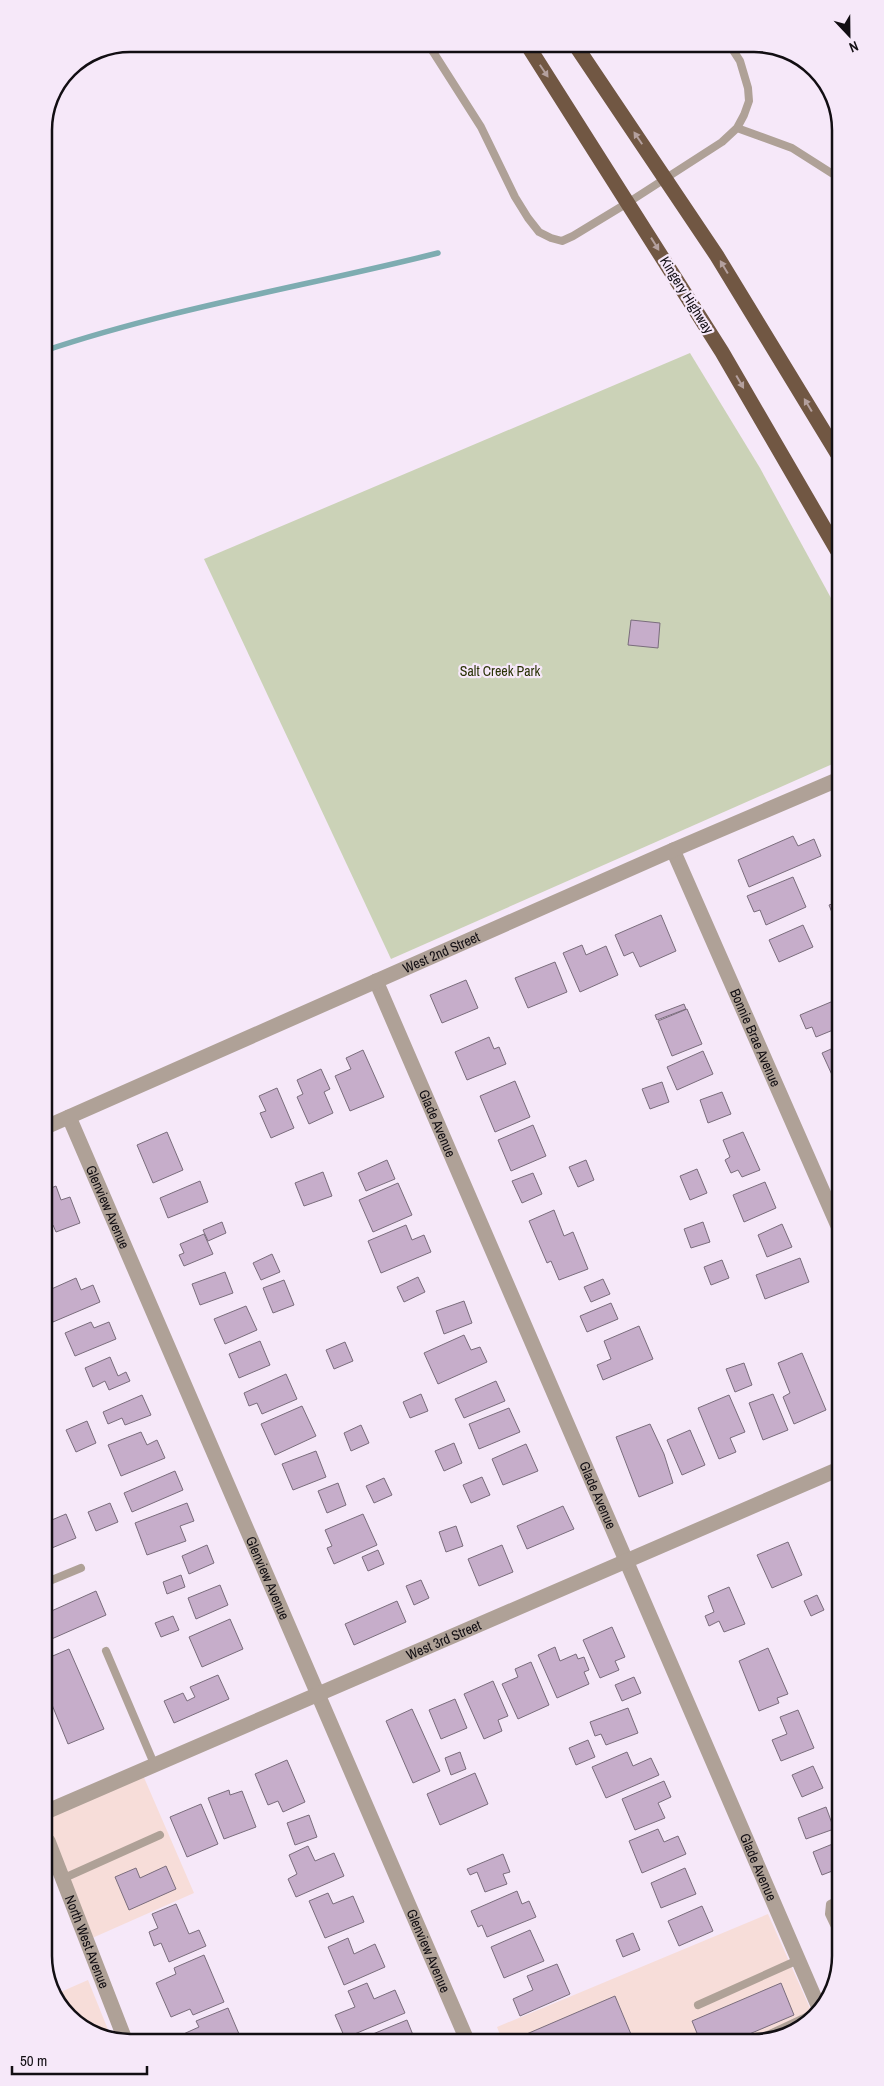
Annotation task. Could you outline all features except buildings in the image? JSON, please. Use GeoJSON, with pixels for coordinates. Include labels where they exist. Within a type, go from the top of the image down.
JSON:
{"type":"FeatureCollection","features":[{"type":"Feature","properties":{"kind":"highway","name":"Kingery Highway"},"geometry":{"type":"LineString","coordinates":[[532,53],[629,202],[722,352],[832,541]]}},
{"type":"Feature","properties":{"kind":"highway"},"geometry":{"type":"LineString","coordinates":[[580,53],[717,256],[832,445]]}},
{"type":"Feature","properties":{"kind":"street","name":"West 2nd Street"},"geometry":{"type":"LineString","coordinates":[[52,1124],[673,850],[832,782]]}},
{"type":"Feature","properties":{"kind":"street","name":"Bonnie Brae Avenue"},"geometry":{"type":"LineString","coordinates":[[673,850],[832,1212]]}},
{"type":"Feature","properties":{"kind":"street","name":"Glade Avenue"},"geometry":{"type":"LineString","coordinates":[[376,981],[816,2001]]}},
{"type":"Feature","properties":{"kind":"street","name":"Glenview Avenue"},"geometry":{"type":"LineString","coordinates":[[69,1117],[464,2034]]}},
{"type":"Feature","properties":{"kind":"street","name":"West 3rd Street"},"geometry":{"type":"LineString","coordinates":[[52,1809],[318,1696],[832,1472]]}},
{"type":"Feature","properties":{"kind":"street","name":"North West Avenue"},"geometry":{"type":"LineString","coordinates":[[52,1852],[122,2033]]}},
{"type":"Feature","properties":{"kind":"lane"},"geometry":{"type":"LineString","coordinates":[[434,52],[482,127],[515,197],[528,218],[540,232],[551,238],[562,240],[573,236],[665,179],[722,142],[737,128],[749,101],[748,88],[740,61],[735,53]]}},
{"type":"Feature","properties":{"kind":"lane"},"geometry":{"type":"LineString","coordinates":[[737,128],[792,148],[832,173]]}},
{"type":"Feature","properties":{"kind":"lane"},"geometry":{"type":"LineString","coordinates":[[52,1580],[81,1568]]}},
{"type":"Feature","properties":{"kind":"lane"},"geometry":{"type":"LineString","coordinates":[[106,1651],[155,1766]]}},
{"type":"Feature","properties":{"kind":"lane"},"geometry":{"type":"LineString","coordinates":[[62,1878],[160,1835]]}},
{"type":"Feature","properties":{"kind":"lane"},"geometry":{"type":"LineString","coordinates":[[832,1903],[830,1904],[829,1914],[832,1919]]}},
{"type":"Feature","properties":{"kind":"lane"},"geometry":{"type":"LineString","coordinates":[[698,2005],[798,1960]]}},
{"type":"Feature","properties":{"kind":"shaded area"},"geometry":{"type":"Polygon","coordinates":[[[139,1766],[194,1893],[90,1939],[52,1841],[52,1801],[139,1766]]]}},
{"type":"Feature","properties":{"kind":"shaded area"},"geometry":{"type":"Polygon","coordinates":[[[768,1914],[810,2009],[793,2023],[769,2032],[754,2034],[500,2034],[497,2027],[768,1914]]]}},
{"type":"Feature","properties":{"kind":"shaded area"},"geometry":{"type":"Polygon","coordinates":[[[88,1980],[108,2030],[91,2023],[75,2011],[62,1991],[88,1980]]]}},
{"type":"Feature","properties":{"kind":"green space","name":"Salt Creek Park"},"geometry":{"type":"Polygon","coordinates":[[[690,353],[760,468],[832,600],[832,764],[391,959],[204,559],[690,353]]]}},
{"type":"Feature","properties":{"kind":"waterway"},"geometry":{"type":"LineString","coordinates":[[53,348],[141,322],[438,253]]}}]}
